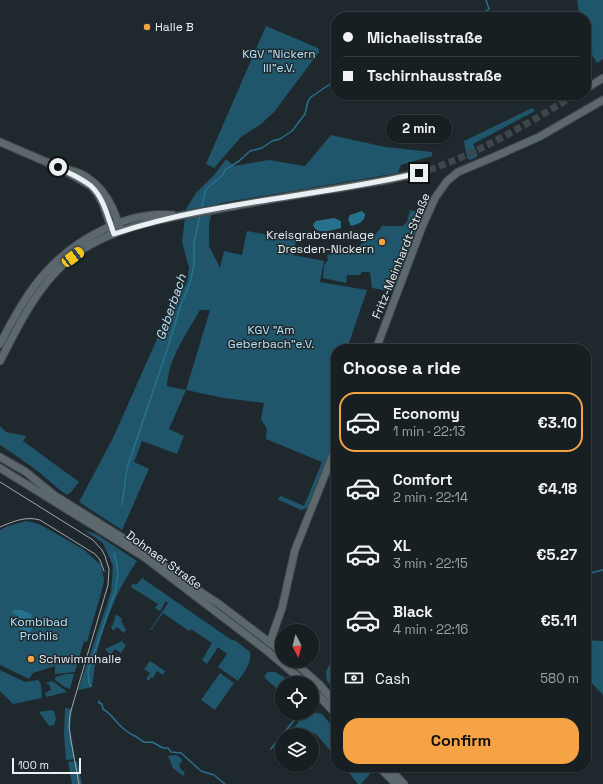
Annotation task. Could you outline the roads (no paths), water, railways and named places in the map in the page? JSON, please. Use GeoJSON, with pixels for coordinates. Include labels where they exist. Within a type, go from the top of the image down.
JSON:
{"type":"FeatureCollection","features":[{"type":"Feature","properties":{"kind":"main road"},"geometry":{"type":"LineString","coordinates":[[591,86],[603,78]]}},
{"type":"Feature","properties":{"kind":"main road","name":"Fritz-Meinhardt-Straße"},"geometry":{"type":"LineString","coordinates":[[378,344],[422,227],[435,198],[447,181],[458,172],[539,137],[603,100]]}},
{"type":"Feature","properties":{"kind":"main road"},"geometry":{"type":"LineString","coordinates":[[0,142],[58,167],[91,186],[100,198],[114,234]]}},
{"type":"Feature","properties":{"kind":"main road"},"geometry":{"type":"LineString","coordinates":[[58,167],[73,171],[95,182],[106,196],[116,215],[121,232]]}},
{"type":"Feature","properties":{"kind":"main road"},"geometry":{"type":"LineString","coordinates":[[0,361],[27,309],[54,274],[65,263],[81,251],[114,234],[182,215],[419,173]]}},
{"type":"Feature","properties":{"kind":"main road"},"geometry":{"type":"LineString","coordinates":[[0,344],[21,306],[45,272],[82,241],[110,226],[119,223],[163,214],[182,215]]}},
{"type":"Feature","properties":{"kind":"main road","name":"Dohnaer Straße"},"geometry":{"type":"LineString","coordinates":[[0,458],[26,472],[54,494],[144,551],[190,585],[219,604],[275,646]]}},
{"type":"Feature","properties":{"kind":"main road"},"geometry":{"type":"LineString","coordinates":[[270,642],[282,608],[296,550],[331,460]]}},
{"type":"Feature","properties":{"kind":"main road","name":"Dohnaer Straße"},"geometry":{"type":"LineString","coordinates":[[0,468],[144,557],[266,650],[297,676]]}},
{"type":"Feature","properties":{"kind":"main road"},"geometry":{"type":"LineString","coordinates":[[301,668],[319,684],[331,698]]}},
{"type":"Feature","properties":{"kind":"main road"},"geometry":{"type":"LineString","coordinates":[[319,696],[331,709]]}},
{"type":"Feature","properties":{"kind":"main road"},"geometry":{"type":"LineString","coordinates":[[384,772],[396,784]]}},
{"type":"Feature","properties":{"kind":"main road"},"geometry":{"type":"LineString","coordinates":[[393,772],[404,784]]}},
{"type":"Feature","properties":{"kind":"waterway","name":"Geberbach"},"geometry":{"type":"LineString","coordinates":[[484,12],[489,9],[486,0]]}},
{"type":"Feature","properties":{"kind":"waterway","name":"Geberbach"},"geometry":{"type":"LineString","coordinates":[[201,210],[206,189],[223,175],[225,170],[239,161],[250,151],[262,148],[292,131],[305,114],[308,101],[311,97],[331,83]]}},
{"type":"Feature","properties":{"kind":"waterway","name":"Geberbach"},"geometry":{"type":"LineString","coordinates":[[122,505],[127,468],[181,305],[190,283],[194,265],[194,243],[200,215]]}},
{"type":"Feature","properties":{"kind":"waterway","name":"Geberbach"},"geometry":{"type":"LineString","coordinates":[[91,686],[89,683],[88,671],[116,589],[118,573],[116,559],[114,556],[115,553]]}},
{"type":"Feature","properties":{"kind":"waterway"},"geometry":{"type":"LineString","coordinates":[[591,573],[603,570]]}},
{"type":"Feature","properties":{"kind":"waterway","name":"Geberbach"},"geometry":{"type":"LineString","coordinates":[[99,701],[99,703],[102,704],[103,709],[128,732],[144,742],[152,742],[163,748],[168,748],[171,752],[181,753],[201,771],[214,775],[225,784]]}},
{"type":"Feature","properties":{"kind":"waterway"},"geometry":{"type":"LineString","coordinates":[[271,749],[294,720]]}},
{"type":"Feature","properties":{"kind":"tunnel"},"geometry":{"type":"LineString","coordinates":[[419,173],[480,149],[566,100]]}},
{"type":"Feature","properties":{"kind":"tram line"},"geometry":{"type":"LineString","coordinates":[[0,482],[93,540],[102,550],[109,569],[108,585],[70,714],[69,726],[79,784]]}},
{"type":"Feature","properties":{"kind":"tram line"},"geometry":{"type":"LineString","coordinates":[[0,527],[25,519],[40,520],[95,554],[100,560],[104,571]]}},
{"type":"Feature","properties":{"kind":"place","name":"Halle B"},"geometry":{"type":"Point","coordinates":[147,27]}},
{"type":"Feature","properties":{"kind":"place","name":"Kreisgrabenanlage Dresden-Nickern"},"geometry":{"type":"Point","coordinates":[382,242]}},
{"type":"Feature","properties":{"kind":"place","name":"Schwimmhalle"},"geometry":{"type":"Point","coordinates":[31,659]}},
{"type":"Feature","properties":{"kind":"park label","name":"KGV \"Nickern III\"e.V."},"geometry":{"type":"Point","coordinates":[279,61]}},
{"type":"Feature","properties":{"kind":"park label","name":"KGV \"Am Geberbach\"e.V."},"geometry":{"type":"Point","coordinates":[271,337]}},
{"type":"Feature","properties":{"kind":"park label","name":"Kombibad Prohlis"},"geometry":{"type":"Point","coordinates":[39,629]}}]}
